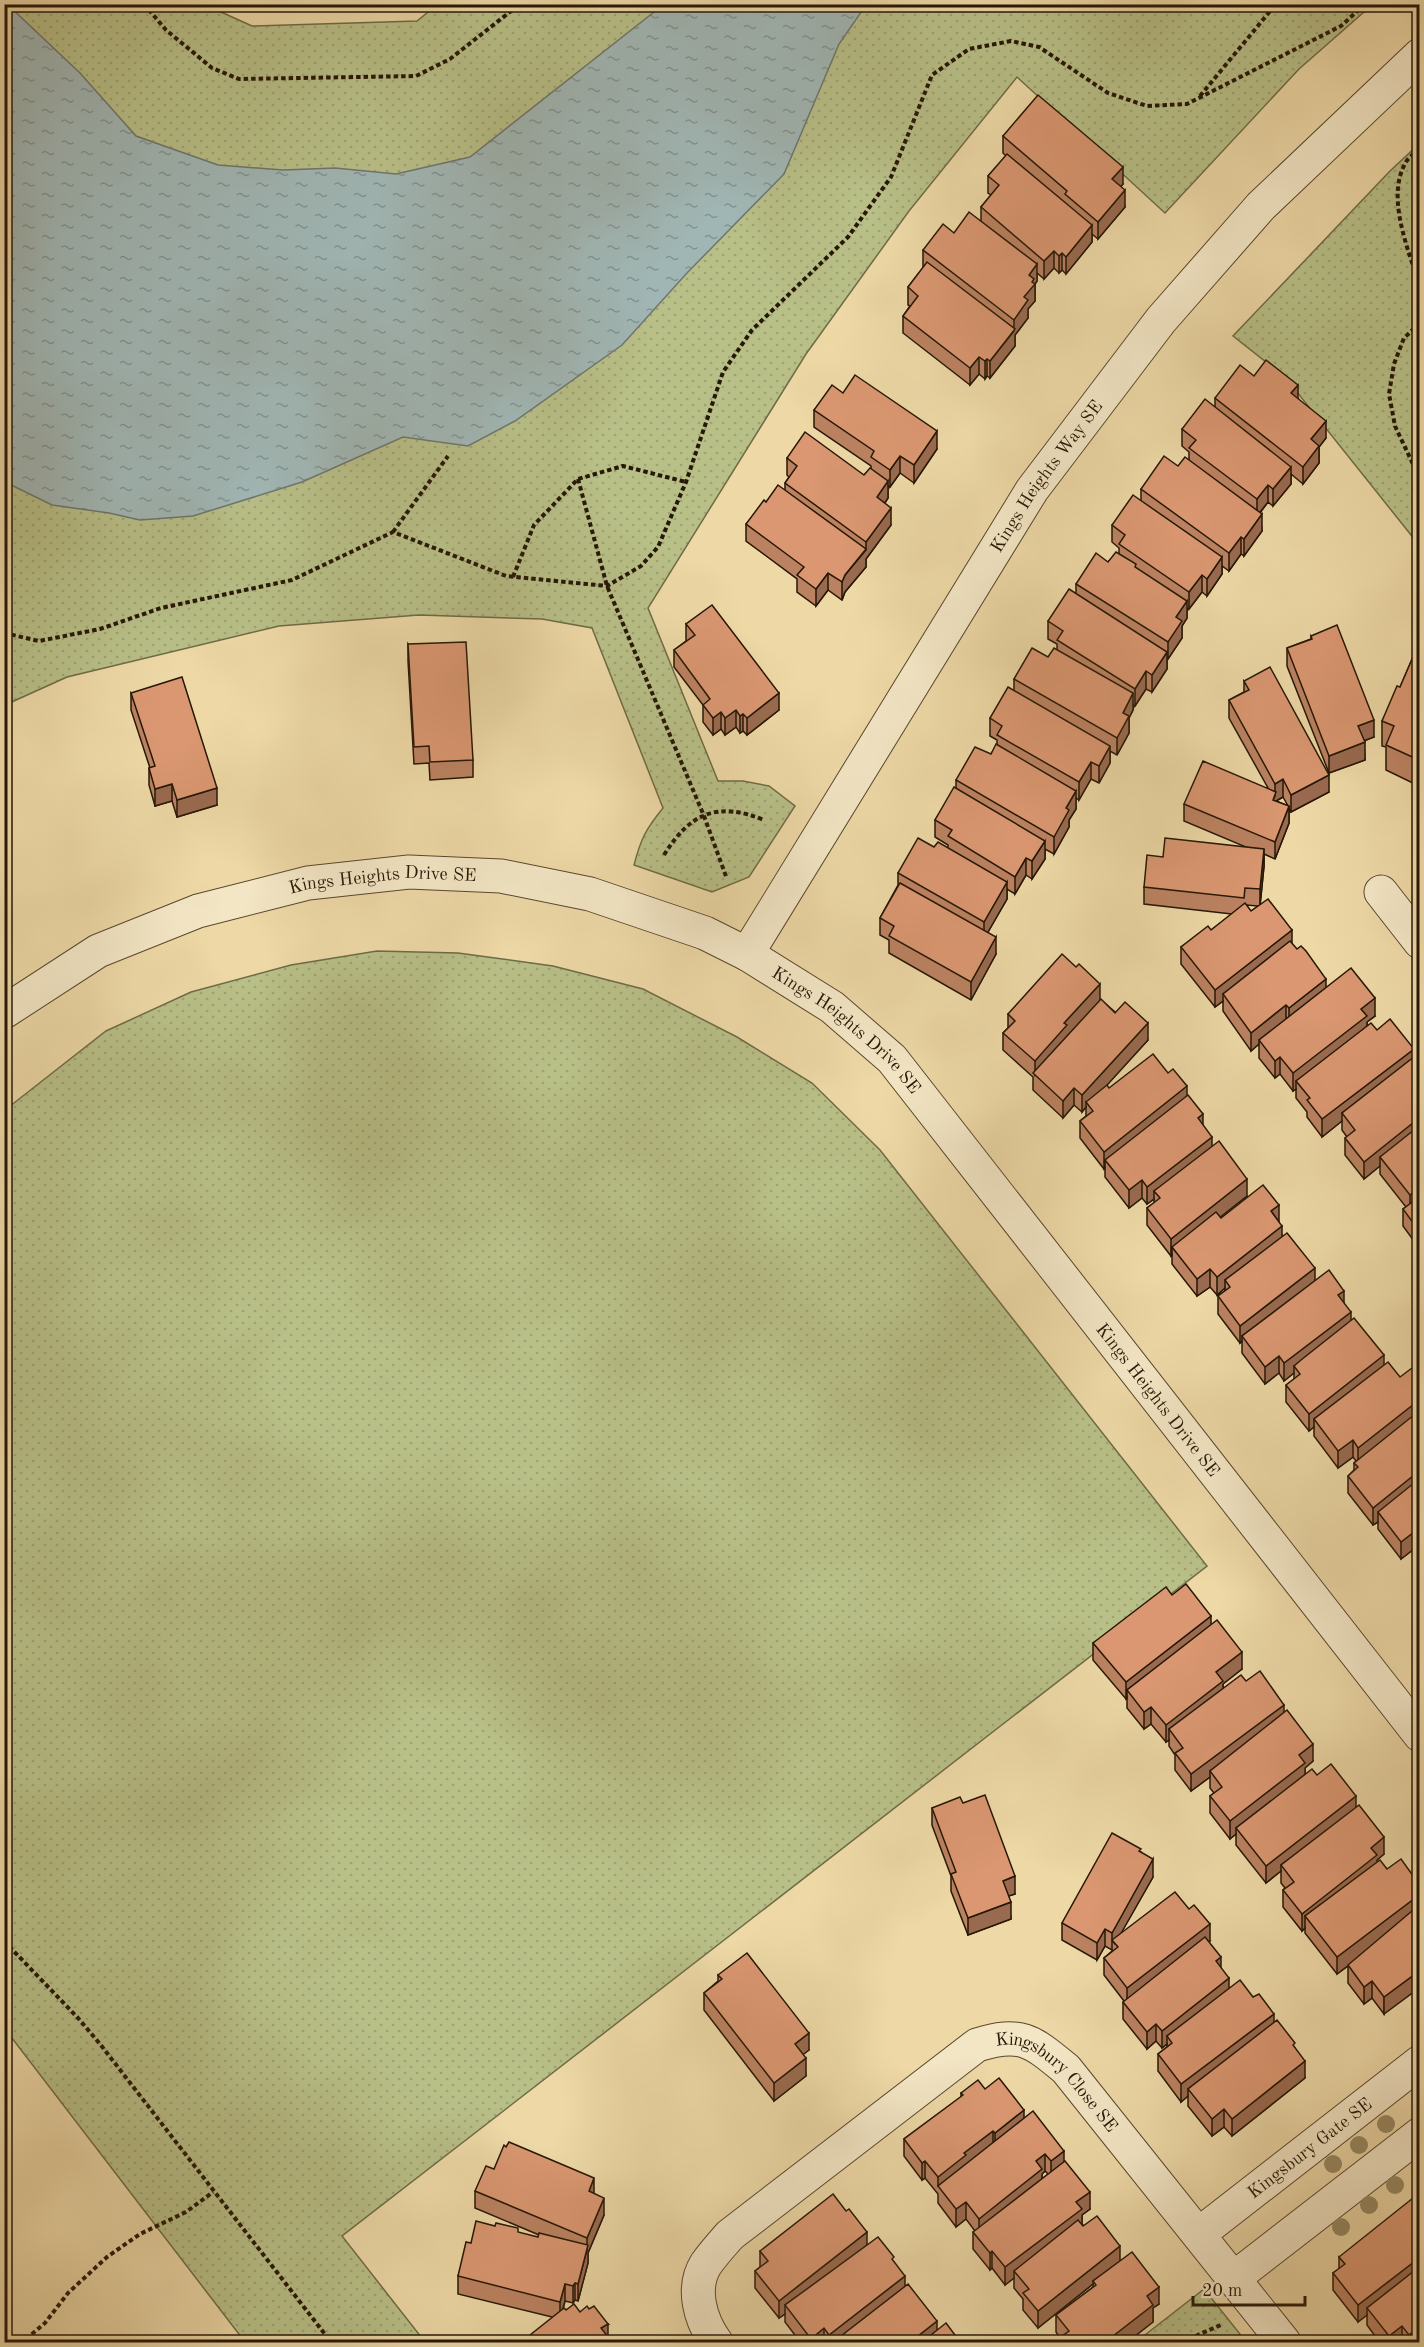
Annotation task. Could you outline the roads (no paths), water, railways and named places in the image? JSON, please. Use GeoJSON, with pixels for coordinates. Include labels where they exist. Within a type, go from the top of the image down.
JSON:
{"type":"FeatureCollection","features":[{"type":"Feature","properties":{"kind":"street","name":"Kings Heights Way SE"},"geometry":{"type":"LineString","coordinates":[[747,954],[1032,490],[1161,320],[1261,206],[1419,54]]}},
{"type":"Feature","properties":{"kind":"street","name":"Kings Heights Drive SE"},"geometry":{"type":"LineString","coordinates":[[4,1012],[98,951],[198,911],[308,883],[409,872],[501,876],[590,894],[705,933],[747,954],[832,1007],[892,1059],[1419,1735]]}},
{"type":"Feature","properties":{"kind":"street"},"geometry":{"type":"LineString","coordinates":[[1380,892],[1419,942]]}},
{"type":"Feature","properties":{"kind":"street","name":"Kingsbury Close SE"},"geometry":{"type":"LineString","coordinates":[[716,2343],[702,2316],[697,2287],[706,2265],[730,2235],[977,2045],[999,2038],[1023,2039],[1041,2049],[1066,2069],[1284,2343]]}},
{"type":"Feature","properties":{"kind":"street","name":"Kingsbury Gate SE"},"geometry":{"type":"LineString","coordinates":[[1199,2234],[1419,2062]]}},
{"type":"Feature","properties":{"kind":"street"},"geometry":{"type":"LineString","coordinates":[[1234,2278],[1419,2134]]}},
{"type":"Feature","properties":{"kind":"water"},"geometry":{"type":"Polygon","coordinates":[[[4,5],[8,5],[80,73],[136,136],[218,165],[283,170],[335,168],[396,174],[470,157],[663,5],[866,5],[839,44],[784,174],[687,273],[622,345],[515,421],[468,446],[403,437],[302,482],[193,516],[140,520],[52,505],[5,482],[4,5]]]}}]}
